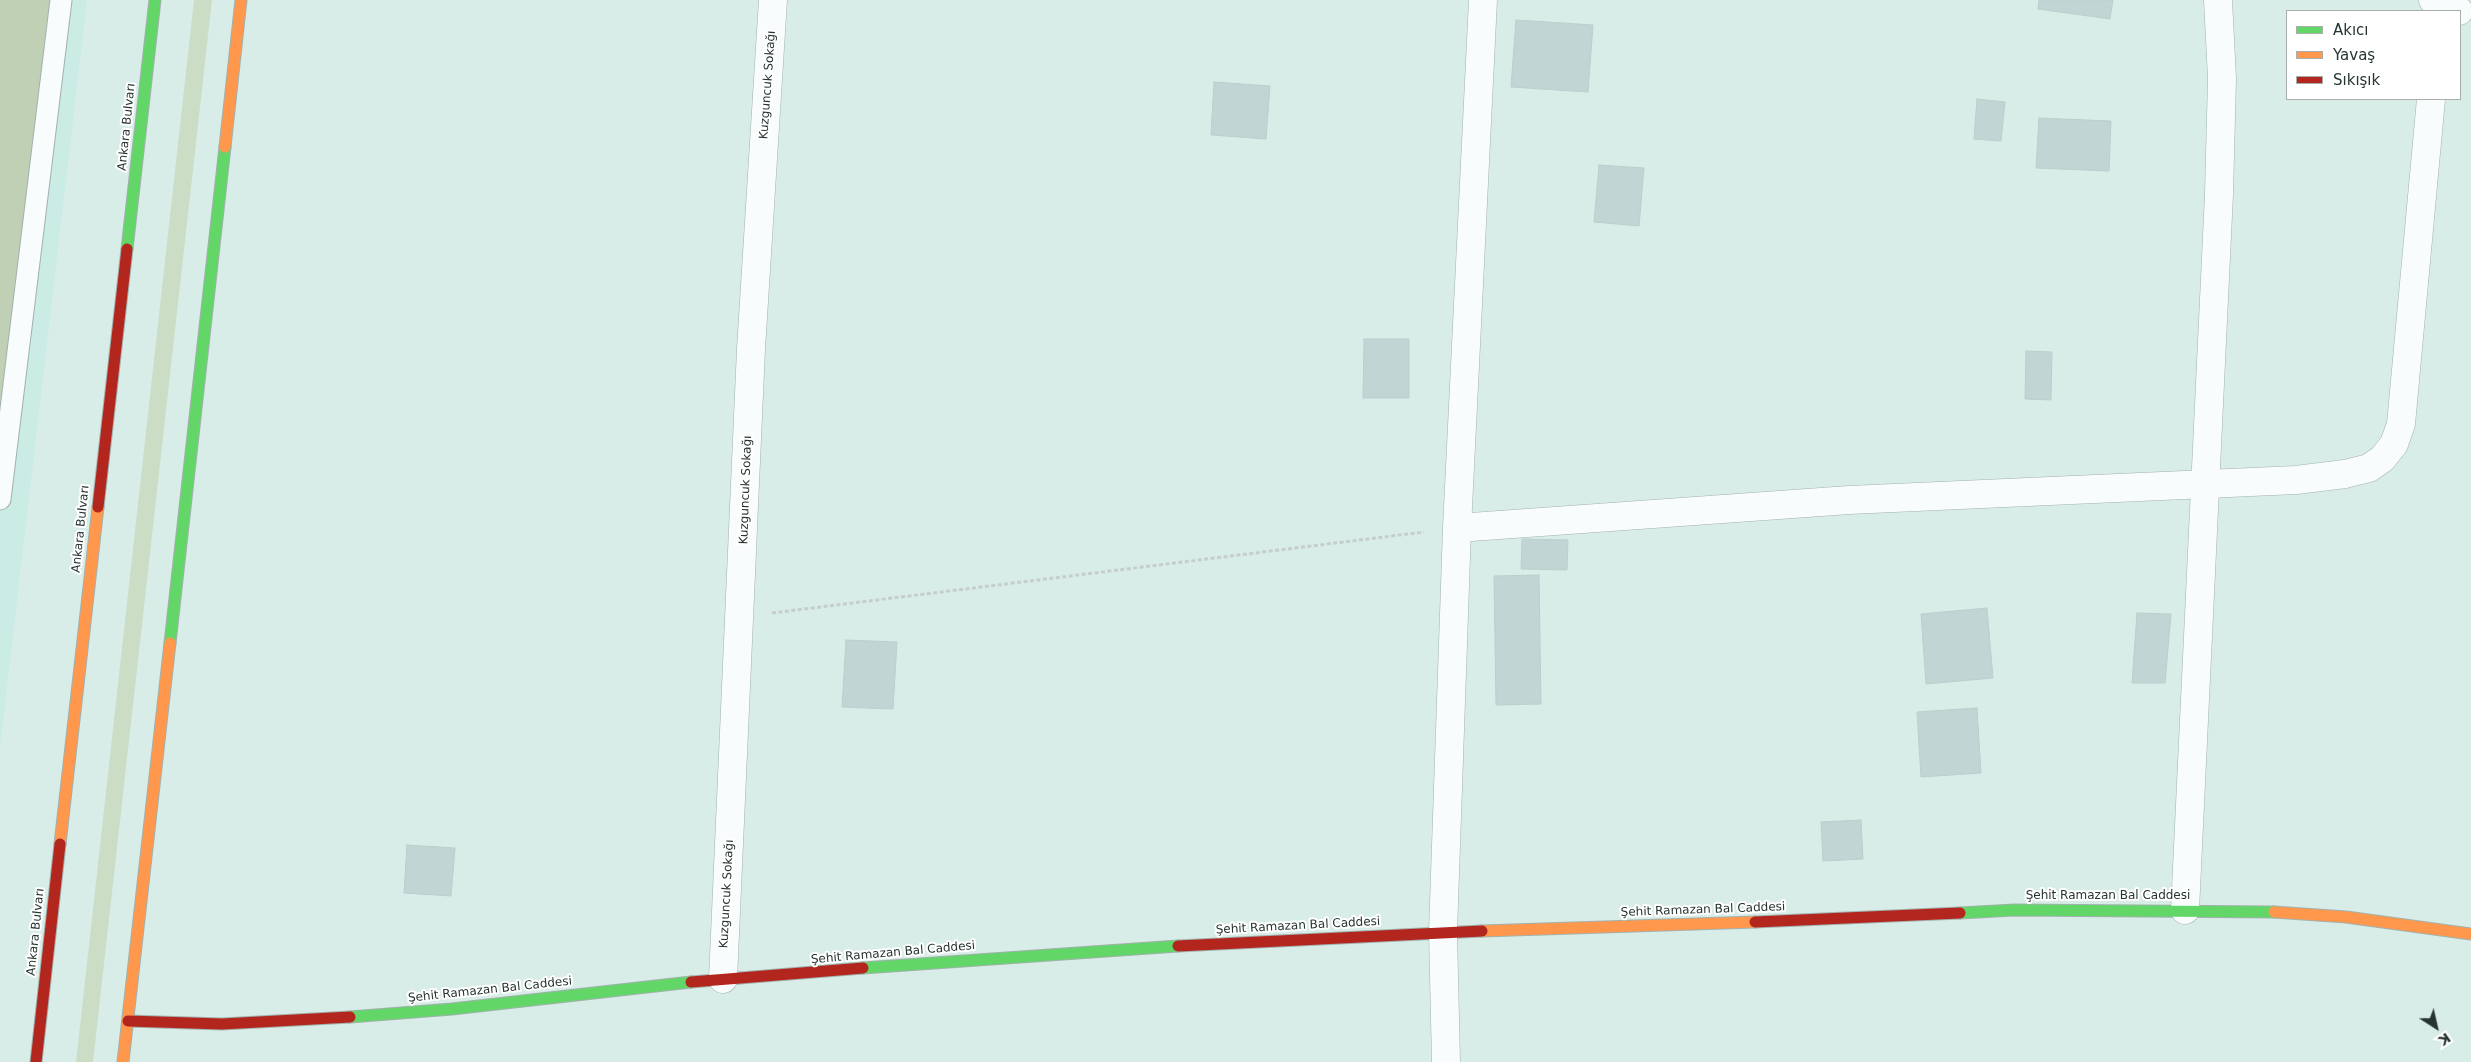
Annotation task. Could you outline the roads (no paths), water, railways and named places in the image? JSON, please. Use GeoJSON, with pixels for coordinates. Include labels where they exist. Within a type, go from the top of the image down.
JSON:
{"type":"FeatureCollection","features":[{"type":"Feature","properties":{"kind":"street","name":"Ankara Bulvarı"},"geometry":{"type":"LineString","coordinates":[[36,1062],[155,0]]}},
{"type":"Feature","properties":{"kind":"street"},"geometry":{"type":"LineString","coordinates":[[123,1062],[241,0]]}},
{"type":"Feature","properties":{"kind":"street","name":"Kuzguncuk Sokağı"},"geometry":{"type":"LineString","coordinates":[[723,979],[741,616],[751,349],[773,0]]}},
{"type":"Feature","properties":{"kind":"street"},"geometry":{"type":"LineString","coordinates":[[1446,1062],[1443,932],[1457,528],[1483,0]]}},
{"type":"Feature","properties":{"kind":"street"},"geometry":{"type":"LineString","coordinates":[[2185,910],[2222,78],[2218,0]]}},
{"type":"Feature","properties":{"kind":"street"},"geometry":{"type":"LineString","coordinates":[[1457,528],[1848,500],[2296,480],[2345,474],[2369,468],[2382,459],[2394,444],[2401,424],[2431,100]]}},
{"type":"Feature","properties":{"kind":"street","name":"Şehit Ramazan Bal Caddesi"},"geometry":{"type":"LineString","coordinates":[[128,1021],[222,1024],[308,1020],[452,1009],[723,979],[1082,951],[1443,932],[1835,920],[2014,910],[2274,912],[2346,917],[2471,934]]}},
{"type":"Feature","properties":{"kind":"lane"},"geometry":{"type":"LineString","coordinates":[[0,498],[60,0]]}}]}
